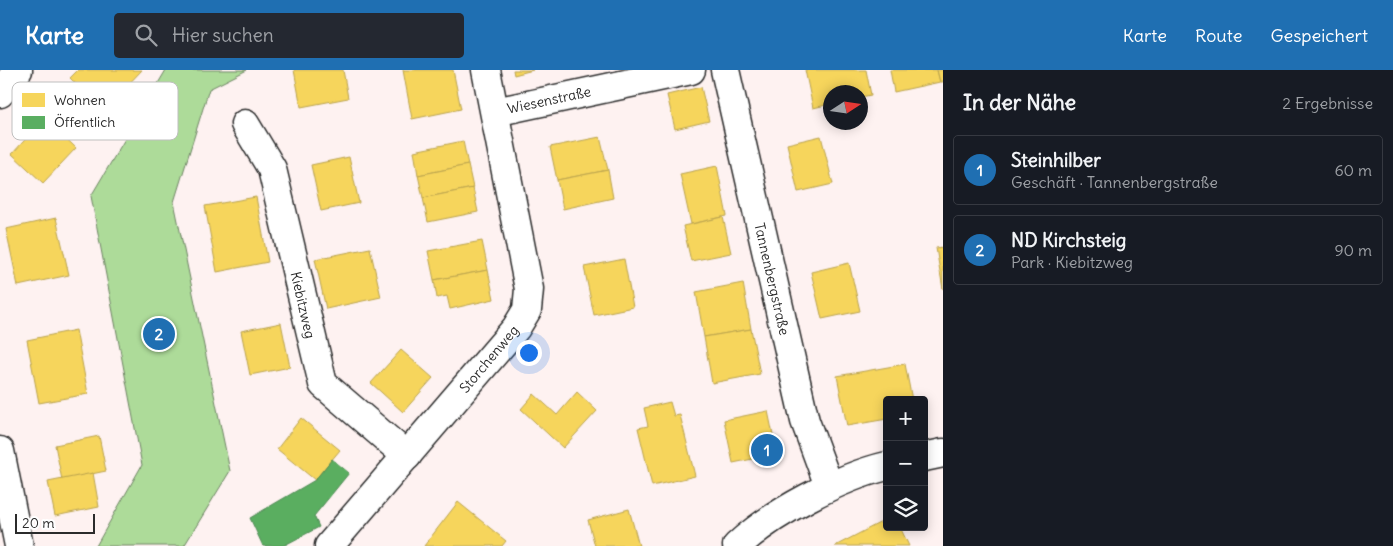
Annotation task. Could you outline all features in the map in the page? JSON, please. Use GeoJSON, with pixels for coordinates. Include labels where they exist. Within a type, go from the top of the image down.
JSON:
{"type":"FeatureCollection","features":[{"type":"Feature","properties":{"kind":"street"},"geometry":{"type":"LineString","coordinates":[[0,93],[18,70]]}},
{"type":"Feature","properties":{"kind":"street","name":"Storchenweg"},"geometry":{"type":"LineString","coordinates":[[329,546],[516,328],[527,310],[529,289],[486,70]]}},
{"type":"Feature","properties":{"kind":"street","name":"Wiesenstraße"},"geometry":{"type":"LineString","coordinates":[[495,112],[691,70]]}},
{"type":"Feature","properties":{"kind":"street","name":"Tannenbergstraße"},"geometry":{"type":"LineString","coordinates":[[725,70],[805,421],[829,486]]}},
{"type":"Feature","properties":{"kind":"street","name":"Kiebitzweg"},"geometry":{"type":"LineString","coordinates":[[245,124],[272,169],[323,384],[407,456]]}},
{"type":"Feature","properties":{"kind":"street"},"geometry":{"type":"LineString","coordinates":[[0,451],[3,480],[18,546]]}},
{"type":"Feature","properties":{"kind":"street"},"geometry":{"type":"LineString","coordinates":[[928,456],[943,453]]}},
{"type":"Feature","properties":{"kind":"street"},"geometry":{"type":"LineString","coordinates":[[737,546],[769,522],[829,486],[883,467]]}},
{"type":"Feature","properties":{"kind":"green space"},"geometry":{"type":"Polygon","coordinates":[[[166,70],[247,70],[209,89],[174,202],[230,471],[184,546],[96,546],[142,465],[91,196],[124,140],[178,140],[178,82],[159,82],[166,70]]]}},
{"type":"Feature","properties":{"kind":"building: Wohnen"},"geometry":{"type":"Polygon","coordinates":[[[78,70],[142,70],[131,82],[74,82],[70,78],[78,70]]]}},
{"type":"Feature","properties":{"kind":"building: Wohnen"},"geometry":{"type":"Polygon","coordinates":[[[294,70],[343,70],[348,98],[301,107],[294,70]]]}},
{"type":"Feature","properties":{"kind":"building: Wohnen"},"geometry":{"type":"Polygon","coordinates":[[[403,70],[453,70],[461,109],[412,119],[403,70]]]}},
{"type":"Feature","properties":{"kind":"building: Wohnen"},"geometry":{"type":"Polygon","coordinates":[[[513,70],[533,70],[514,75],[513,70]]]}},
{"type":"Feature","properties":{"kind":"building: Wohnen"},"geometry":{"type":"Polygon","coordinates":[[[805,70],[866,70],[871,95],[868,96],[868,85],[823,85],[823,106],[813,108],[805,70]]]}},
{"type":"Feature","properties":{"kind":"building: Wohnen"},"geometry":{"type":"Polygon","coordinates":[[[890,70],[937,70],[940,82],[894,92],[890,70]]]}},
{"type":"Feature","properties":{"kind":"building: Wohnen"},"geometry":{"type":"Polygon","coordinates":[[[937,70],[943,70],[943,82],[940,82],[937,70]]]}},
{"type":"Feature","properties":{"kind":"building: Wohnen"},"geometry":{"type":"Polygon","coordinates":[[[701,87],[709,121],[675,129],[667,95],[701,87]]]}},
{"type":"Feature","properties":{"kind":"building: Wohnen"},"geometry":{"type":"Polygon","coordinates":[[[821,136],[833,184],[798,192],[787,144],[821,136]]]}},
{"type":"Feature","properties":{"kind":"building: Wohnen"},"geometry":{"type":"Polygon","coordinates":[[[600,137],[608,170],[557,180],[550,147],[600,137]]]}},
{"type":"Feature","properties":{"kind":"building: Wohnen"},"geometry":{"type":"Polygon","coordinates":[[[25,140],[68,140],[76,148],[43,183],[12,154],[25,140]]]}},
{"type":"Feature","properties":{"kind":"building: Wohnen"},"geometry":{"type":"Polygon","coordinates":[[[463,141],[468,165],[418,175],[414,151],[463,141]]]}},
{"type":"Feature","properties":{"kind":"building: Wohnen"},"geometry":{"type":"Polygon","coordinates":[[[349,157],[359,203],[321,211],[311,165],[349,157]]]}},
{"type":"Feature","properties":{"kind":"building: Wohnen"},"geometry":{"type":"Polygon","coordinates":[[[468,165],[473,188],[423,198],[418,175],[468,165]]]}},
{"type":"Feature","properties":{"kind":"building: Wohnen"},"geometry":{"type":"Polygon","coordinates":[[[717,166],[727,216],[691,224],[680,174],[717,166]]]}},
{"type":"Feature","properties":{"kind":"building: Wohnen"},"geometry":{"type":"Polygon","coordinates":[[[608,170],[613,198],[563,209],[557,180],[608,170]]]}},
{"type":"Feature","properties":{"kind":"building: Wohnen"},"geometry":{"type":"Polygon","coordinates":[[[473,188],[478,212],[428,222],[423,198],[473,188]]]}},
{"type":"Feature","properties":{"kind":"building: Wohnen"},"geometry":{"type":"Polygon","coordinates":[[[256,197],[268,262],[217,272],[205,206],[256,197]]]}},
{"type":"Feature","properties":{"kind":"building: Wohnen"},"geometry":{"type":"Polygon","coordinates":[[[723,217],[731,253],[691,261],[683,226],[723,217]]]}},
{"type":"Feature","properties":{"kind":"building: Wohnen"},"geometry":{"type":"Polygon","coordinates":[[[56,218],[69,275],[18,286],[6,229],[56,218]]]}},
{"type":"Feature","properties":{"kind":"building: Wohnen"},"geometry":{"type":"Polygon","coordinates":[[[482,241],[488,270],[434,280],[428,251],[482,241]]]}},
{"type":"Feature","properties":{"kind":"building: Wohnen"},"geometry":{"type":"Polygon","coordinates":[[[943,247],[943,289],[936,248],[943,247]]]}},
{"type":"Feature","properties":{"kind":"building: Wohnen"},"geometry":{"type":"Polygon","coordinates":[[[370,248],[381,297],[326,309],[315,259],[370,248]]]}},
{"type":"Feature","properties":{"kind":"building: Wohnen"},"geometry":{"type":"Polygon","coordinates":[[[624,259],[633,307],[594,315],[584,267],[624,259]]]}},
{"type":"Feature","properties":{"kind":"building: Wohnen"},"geometry":{"type":"Polygon","coordinates":[[[849,263],[860,311],[822,319],[811,272],[849,263]]]}},
{"type":"Feature","properties":{"kind":"building: Wohnen"},"geometry":{"type":"Polygon","coordinates":[[[488,270],[494,299],[450,309],[447,296],[437,298],[434,280],[488,270]]]}},
{"type":"Feature","properties":{"kind":"building: Wohnen"},"geometry":{"type":"Polygon","coordinates":[[[743,283],[751,329],[704,337],[696,292],[743,283]]]}},
{"type":"Feature","properties":{"kind":"building: Wohnen"},"geometry":{"type":"Polygon","coordinates":[[[281,323],[290,367],[250,375],[241,331],[281,323]]]}},
{"type":"Feature","properties":{"kind":"building: Wohnen"},"geometry":{"type":"Polygon","coordinates":[[[751,329],[760,374],[712,383],[704,337],[751,329]]]}},
{"type":"Feature","properties":{"kind":"building: Wohnen"},"geometry":{"type":"Polygon","coordinates":[[[76,330],[88,394],[39,403],[27,340],[76,330]]]}},
{"type":"Feature","properties":{"kind":"building: Wohnen"},"geometry":{"type":"Polygon","coordinates":[[[401,350],[433,378],[403,412],[371,383],[401,350]]]}},
{"type":"Feature","properties":{"kind":"building: Wohnen"},"geometry":{"type":"Polygon","coordinates":[[[905,364],[911,396],[883,396],[883,420],[847,426],[837,376],[905,364]]]}},
{"type":"Feature","properties":{"kind":"building: Wohnen"},"geometry":{"type":"Polygon","coordinates":[[[577,392],[597,411],[563,448],[521,409],[534,394],[557,415],[577,392]]]}},
{"type":"Feature","properties":{"kind":"building: Wohnen"},"geometry":{"type":"Polygon","coordinates":[[[670,402],[674,416],[680,415],[695,476],[652,486],[638,428],[648,426],[644,408],[670,402]]]}},
{"type":"Feature","properties":{"kind":"building: Wohnen"},"geometry":{"type":"Polygon","coordinates":[[[768,411],[777,454],[733,463],[724,420],[768,411]]]}},
{"type":"Feature","properties":{"kind":"building: Wohnen"},"geometry":{"type":"Polygon","coordinates":[[[301,418],[340,450],[315,480],[277,449],[301,418]]]}},
{"type":"Feature","properties":{"kind":"building: Wohnen"},"geometry":{"type":"Polygon","coordinates":[[[99,436],[106,471],[62,480],[55,445],[99,436]]]}},
{"type":"Feature","properties":{"kind":"building: Wohnen"},"geometry":{"type":"Polygon","coordinates":[[[93,473],[99,507],[55,516],[48,482],[93,473]]]}},
{"type":"Feature","properties":{"kind":"building: Wohnen"},"geometry":{"type":"Polygon","coordinates":[[[458,502],[506,541],[502,546],[424,546],[458,502]]]}},
{"type":"Feature","properties":{"kind":"building: Wohnen"},"geometry":{"type":"Polygon","coordinates":[[[629,509],[639,546],[595,546],[588,520],[629,509]]]}},
{"type":"Feature","properties":{"kind":"building: Wohnen"},"geometry":{"type":"Polygon","coordinates":[[[883,521],[883,531],[902,531],[909,546],[835,546],[883,521]]]}},
{"type":"Feature","properties":{"kind":"building: Öffentlich"},"geometry":{"type":"Polygon","coordinates":[[[332,459],[349,473],[314,516],[319,527],[283,546],[263,546],[250,518],[315,480],[332,459]]]}},
{"type":"Feature","properties":{"kind":"place","name":"ND Kirchsteig"},"geometry":{"type":"Point","coordinates":[159,334]}},
{"type":"Feature","properties":{"kind":"place","name":"Steinhilber"},"geometry":{"type":"Point","coordinates":[767,450]}}]}
